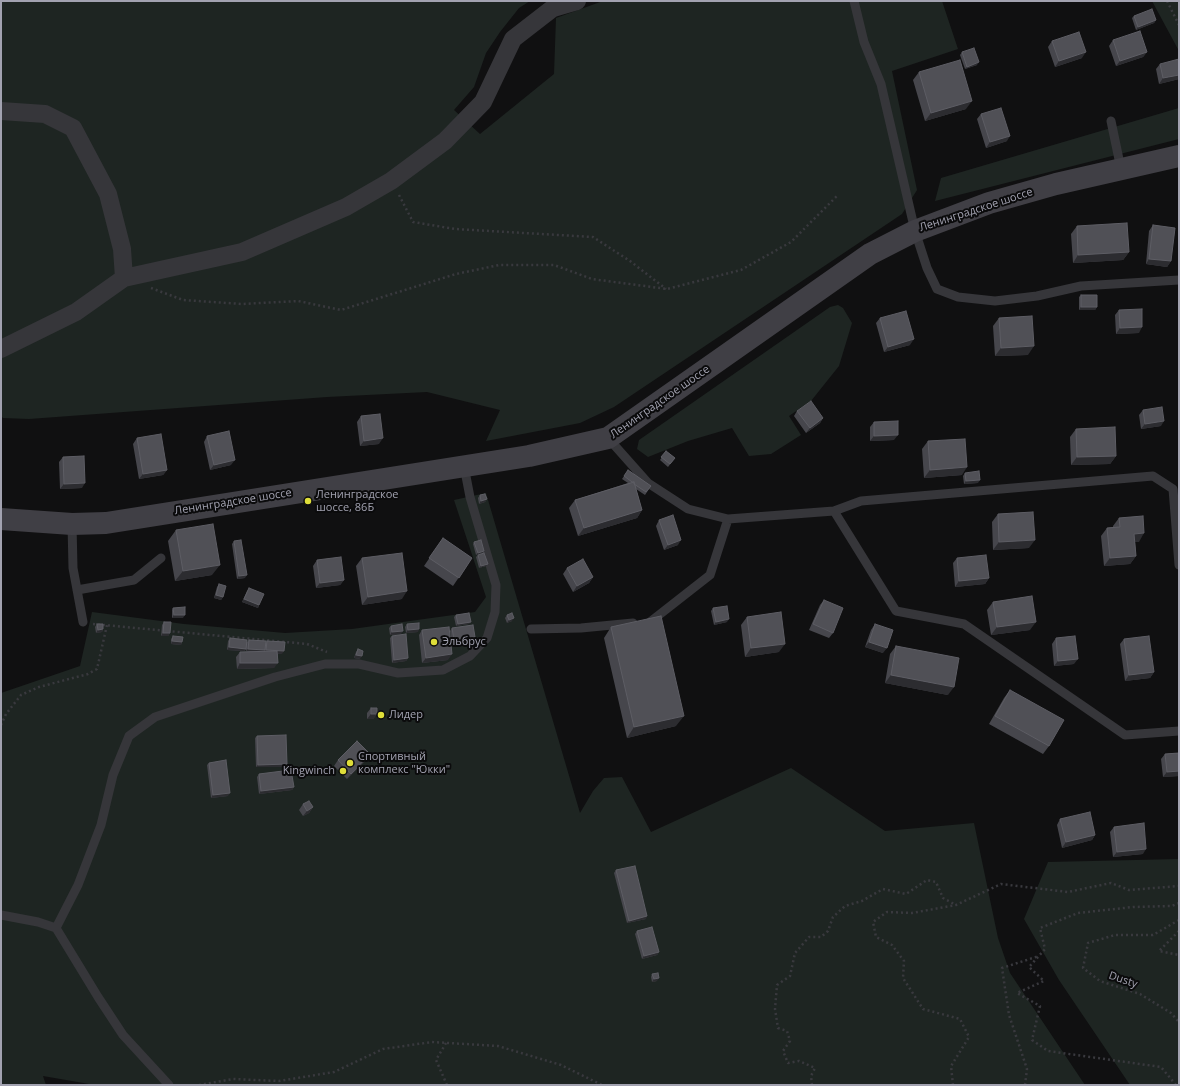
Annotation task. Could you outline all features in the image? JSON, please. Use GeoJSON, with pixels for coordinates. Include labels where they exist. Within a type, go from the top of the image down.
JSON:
{"type":"FeatureCollection","features":[{"type":"Feature","properties":{"kind":"main road","name":"Ленинградское шоссе"},"geometry":{"type":"LineString","coordinates":[[1,519],[72,524],[106,523],[463,465],[529,456],[608,438],[870,254],[915,230],[989,204],[1056,184],[1179,156]]}},
{"type":"Feature","properties":{"kind":"street"},"geometry":{"type":"LineString","coordinates":[[1,349],[76,312],[124,278],[242,252],[346,207],[391,181],[444,141],[483,102],[513,39],[552,8],[577,1]]}},
{"type":"Feature","properties":{"kind":"street"},"geometry":{"type":"LineString","coordinates":[[1,111],[45,114],[73,128],[108,194],[122,249],[124,278]]}},
{"type":"Feature","properties":{"kind":"lane"},"geometry":{"type":"LineString","coordinates":[[854,1],[864,42],[881,84],[915,230],[927,268],[937,289],[958,297],[995,301],[1038,296],[1081,286],[1179,280]]}},
{"type":"Feature","properties":{"kind":"lane"},"geometry":{"type":"LineString","coordinates":[[1111,121],[1121,169]]}},
{"type":"Feature","properties":{"kind":"lane"},"geometry":{"type":"LineString","coordinates":[[608,438],[648,483],[688,509],[728,519],[834,511],[861,501],[1153,476],[1173,489],[1179,565]]}},
{"type":"Feature","properties":{"kind":"lane"},"geometry":{"type":"LineString","coordinates":[[56,928],[78,885],[101,825],[113,775],[129,736],[155,717],[275,677],[325,664],[359,664],[398,673],[444,670],[470,656],[487,638],[496,612],[496,585],[470,497],[463,465]]}},
{"type":"Feature","properties":{"kind":"lane"},"geometry":{"type":"LineString","coordinates":[[834,511],[896,611],[964,624],[1125,735],[1179,731]]}},
{"type":"Feature","properties":{"kind":"lane"},"geometry":{"type":"LineString","coordinates":[[531,629],[580,628],[653,622],[710,575],[728,519]]}},
{"type":"Feature","properties":{"kind":"lane"},"geometry":{"type":"LineString","coordinates":[[72,524],[72,553],[83,622]]}},
{"type":"Feature","properties":{"kind":"lane"},"geometry":{"type":"LineString","coordinates":[[77,590],[134,580],[161,558]]}},
{"type":"Feature","properties":{"kind":"lane"},"geometry":{"type":"LineString","coordinates":[[1,915],[38,922],[56,928],[123,1035],[169,1085]]}},
{"type":"Feature","properties":{"kind":"path"},"geometry":{"type":"LineString","coordinates":[[1166,1],[1179,25]]}},
{"type":"Feature","properties":{"kind":"path"},"geometry":{"type":"LineString","coordinates":[[391,181],[413,222],[456,229],[593,237],[630,261],[667,289]]}},
{"type":"Feature","properties":{"kind":"path"},"geometry":{"type":"LineString","coordinates":[[124,278],[183,300],[242,304],[298,301],[341,310],[456,274],[499,265],[554,265],[592,279],[667,289],[741,270],[791,242],[838,196]]}},
{"type":"Feature","properties":{"kind":"path"},"geometry":{"type":"LineString","coordinates":[[83,622],[307,644]]}},
{"type":"Feature","properties":{"kind":"path"},"geometry":{"type":"LineString","coordinates":[[1,725],[6,714],[21,695],[39,687],[88,674],[97,669],[107,625]]}},
{"type":"Feature","properties":{"kind":"path"},"geometry":{"type":"LineString","coordinates":[[812,1085],[811,1076],[815,1068],[799,1061],[788,1063],[783,1051],[790,1041],[787,1031],[778,1028],[775,1009],[777,985],[790,976],[795,953],[809,937],[820,937],[828,931],[833,917],[845,906],[862,901],[883,889],[906,894],[927,880],[936,882],[943,898],[956,905]]}},
{"type":"Feature","properties":{"kind":"path"},"geometry":{"type":"LineString","coordinates":[[953,1085],[951,1066],[968,1037],[960,1020],[923,1009],[903,978],[904,961],[892,945],[876,937],[873,922],[887,912],[912,913],[956,905],[1001,884],[1068,892],[1111,883],[1129,890],[1179,886]]}},
{"type":"Feature","properties":{"kind":"path"},"geometry":{"type":"LineString","coordinates":[[1176,1085],[1161,1067],[1048,1051],[1032,1040],[1040,1006],[1017,993],[1044,981],[1029,967],[1045,949],[1040,928],[1078,913],[1133,907],[1172,906],[1179,903]]}},
{"type":"Feature","properties":{"kind":"path","name":"Dusty"},"geometry":{"type":"LineString","coordinates":[[1179,920],[1153,935],[1115,935],[1088,943],[1083,968],[1100,981],[1140,994],[1171,1013],[1179,1022]]}},
{"type":"Feature","properties":{"kind":"path"},"geometry":{"type":"LineString","coordinates":[[1179,931],[1159,951],[1179,954]]}},
{"type":"Feature","properties":{"kind":"path"},"geometry":{"type":"LineString","coordinates":[[1025,1085],[1027,1069],[1009,1015],[1002,968],[1039,956]]}},
{"type":"Feature","properties":{"kind":"path"},"geometry":{"type":"LineString","coordinates":[[199,1085],[234,1079],[279,1080],[334,1072],[383,1049],[432,1042],[498,1046],[561,1065],[602,1085]]}},
{"type":"Feature","properties":{"kind":"path"},"geometry":{"type":"LineString","coordinates":[[446,1043],[436,1060],[447,1085]]}},
{"type":"Feature","properties":{"kind":"shaded area"},"geometry":{"type":"Polygon","coordinates":[[[1,1],[530,1],[519,8],[500,32],[486,53],[474,87],[454,110],[480,134],[554,74],[556,18],[603,1],[942,1],[958,49],[892,71],[917,190],[902,214],[614,407],[580,423],[486,441],[500,410],[427,392],[327,397],[29,419],[3,418],[1,416],[1,1]]]}},
{"type":"Feature","properties":{"kind":"shaded area"},"geometry":{"type":"Polygon","coordinates":[[[1152,1],[1179,1],[1179,51],[1152,1]]]}},
{"type":"Feature","properties":{"kind":"shaded area"},"geometry":{"type":"Polygon","coordinates":[[[1179,108],[1179,139],[935,201],[941,178],[1179,108]]]}},
{"type":"Feature","properties":{"kind":"shaded area"},"geometry":{"type":"Polygon","coordinates":[[[838,305],[843,308],[852,323],[839,366],[811,401],[789,416],[801,435],[771,454],[749,456],[732,428],[688,441],[648,457],[637,449],[639,440],[830,307],[838,305]]]}},
{"type":"Feature","properties":{"kind":"shaded area"},"geometry":{"type":"Polygon","coordinates":[[[486,493],[580,813],[593,791],[604,778],[622,777],[651,832],[791,768],[885,831],[974,823],[998,938],[1010,973],[1085,1085],[95,1085],[43,1076],[46,1085],[1,1085],[1,693],[80,666],[92,612],[184,624],[285,633],[352,629],[475,612],[486,597],[454,500],[486,493]]]}},
{"type":"Feature","properties":{"kind":"shaded area"},"geometry":{"type":"Polygon","coordinates":[[[1179,859],[1179,1085],[1130,1085],[1059,980],[1024,919],[1048,862],[1179,859]]]}},
{"type":"Feature","properties":{"kind":"building"},"geometry":{"type":"Polygon","coordinates":[[[1152,9],[1156,20],[1138,27],[1134,16],[1152,9]]]}},
{"type":"Feature","properties":{"kind":"building"},"geometry":{"type":"Polygon","coordinates":[[[1140,31],[1147,52],[1120,61],[1113,40],[1140,31]]]}},
{"type":"Feature","properties":{"kind":"building"},"geometry":{"type":"Polygon","coordinates":[[[1079,32],[1086,52],[1059,61],[1052,41],[1079,32]]]}},
{"type":"Feature","properties":{"kind":"building"},"geometry":{"type":"Polygon","coordinates":[[[974,48],[979,62],[967,67],[962,52],[974,48]]]}},
{"type":"Feature","properties":{"kind":"building"},"geometry":{"type":"Polygon","coordinates":[[[1179,59],[1179,75],[1163,78],[1160,64],[1179,59]]]}},
{"type":"Feature","properties":{"kind":"building"},"geometry":{"type":"Polygon","coordinates":[[[960,60],[972,101],[931,113],[919,72],[960,60]]]}},
{"type":"Feature","properties":{"kind":"building"},"geometry":{"type":"Polygon","coordinates":[[[1001,108],[1010,136],[990,142],[981,114],[1001,108]]]}},
{"type":"Feature","properties":{"kind":"building"},"geometry":{"type":"Polygon","coordinates":[[[1127,223],[1129,252],[1078,255],[1077,226],[1127,223]]]}},
{"type":"Feature","properties":{"kind":"building"},"geometry":{"type":"Polygon","coordinates":[[[1153,225],[1175,228],[1171,261],[1149,259],[1153,225]]]}},
{"type":"Feature","properties":{"kind":"building"},"geometry":{"type":"Polygon","coordinates":[[[1081,295],[1097,295],[1097,307],[1081,307],[1081,295]]]}},
{"type":"Feature","properties":{"kind":"building"},"geometry":{"type":"Polygon","coordinates":[[[1142,309],[1142,327],[1120,328],[1119,310],[1142,309]]]}},
{"type":"Feature","properties":{"kind":"building"},"geometry":{"type":"Polygon","coordinates":[[[906,311],[914,339],[888,347],[880,318],[906,311]]]}},
{"type":"Feature","properties":{"kind":"building"},"geometry":{"type":"Polygon","coordinates":[[[1032,316],[1034,346],[1001,348],[999,318],[1032,316]]]}},
{"type":"Feature","properties":{"kind":"building"},"geometry":{"type":"Polygon","coordinates":[[[811,401],[823,418],[810,428],[797,411],[811,401]]]}},
{"type":"Feature","properties":{"kind":"building"},"geometry":{"type":"Polygon","coordinates":[[[1162,407],[1164,421],[1145,424],[1143,410],[1162,407]]]}},
{"type":"Feature","properties":{"kind":"building"},"geometry":{"type":"Polygon","coordinates":[[[380,414],[383,438],[364,441],[361,416],[380,414]]]}},
{"type":"Feature","properties":{"kind":"building"},"geometry":{"type":"Polygon","coordinates":[[[898,421],[898,435],[874,436],[874,422],[898,421]]]}},
{"type":"Feature","properties":{"kind":"building"},"geometry":{"type":"Polygon","coordinates":[[[1115,427],[1116,456],[1077,457],[1076,429],[1115,427]]]}},
{"type":"Feature","properties":{"kind":"building"},"geometry":{"type":"Polygon","coordinates":[[[229,431],[235,460],[214,465],[207,436],[229,431]]]}},
{"type":"Feature","properties":{"kind":"building"},"geometry":{"type":"Polygon","coordinates":[[[161,434],[167,470],[143,474],[137,438],[161,434]]]}},
{"type":"Feature","properties":{"kind":"building"},"geometry":{"type":"Polygon","coordinates":[[[965,439],[967,467],[930,470],[928,441],[965,439]]]}},
{"type":"Feature","properties":{"kind":"building"},"geometry":{"type":"Polygon","coordinates":[[[666,451],[675,458],[670,464],[661,457],[666,451]]]}},
{"type":"Feature","properties":{"kind":"building"},"geometry":{"type":"Polygon","coordinates":[[[84,456],[85,483],[64,484],[63,457],[84,456]]]}},
{"type":"Feature","properties":{"kind":"building"},"geometry":{"type":"Polygon","coordinates":[[[628,470],[651,486],[646,492],[624,476],[628,470]]]}},
{"type":"Feature","properties":{"kind":"building"},"geometry":{"type":"Polygon","coordinates":[[[979,471],[980,480],[966,481],[965,473],[979,471]]]}},
{"type":"Feature","properties":{"kind":"building"},"geometry":{"type":"Polygon","coordinates":[[[634,482],[642,510],[584,528],[575,500],[634,482]]]}},
{"type":"Feature","properties":{"kind":"building"},"geometry":{"type":"Polygon","coordinates":[[[485,494],[487,499],[481,501],[480,495],[485,494]]]}},
{"type":"Feature","properties":{"kind":"building"},"geometry":{"type":"Polygon","coordinates":[[[1033,512],[1035,540],[999,542],[998,514],[1033,512]]]}},
{"type":"Feature","properties":{"kind":"building"},"geometry":{"type":"Polygon","coordinates":[[[673,515],[681,540],[668,545],[659,520],[673,515]]]}},
{"type":"Feature","properties":{"kind":"building"},"geometry":{"type":"Polygon","coordinates":[[[1143,516],[1144,533],[1134,534],[1136,556],[1110,558],[1107,528],[1120,527],[1119,518],[1143,516]]]}},
{"type":"Feature","properties":{"kind":"building"},"geometry":{"type":"Polygon","coordinates":[[[213,524],[220,565],[183,571],[176,530],[213,524]]]}},
{"type":"Feature","properties":{"kind":"building"},"geometry":{"type":"Polygon","coordinates":[[[443,538],[472,558],[459,578],[429,558],[443,538]]]}},
{"type":"Feature","properties":{"kind":"building"},"geometry":{"type":"Polygon","coordinates":[[[241,540],[247,575],[239,576],[234,541],[241,540]]]}},
{"type":"Feature","properties":{"kind":"building"},"geometry":{"type":"Polygon","coordinates":[[[481,540],[484,551],[478,553],[474,542],[481,540]]]}},
{"type":"Feature","properties":{"kind":"building"},"geometry":{"type":"Polygon","coordinates":[[[402,553],[407,591],[368,597],[362,558],[402,553]]]}},
{"type":"Feature","properties":{"kind":"building"},"geometry":{"type":"Polygon","coordinates":[[[484,553],[488,564],[481,566],[478,555],[484,553]]]}},
{"type":"Feature","properties":{"kind":"building"},"geometry":{"type":"Polygon","coordinates":[[[986,555],[989,578],[959,581],[957,558],[986,555]]]}},
{"type":"Feature","properties":{"kind":"building"},"geometry":{"type":"Polygon","coordinates":[[[341,557],[344,580],[320,583],[317,560],[341,557]]]}},
{"type":"Feature","properties":{"kind":"building"},"geometry":{"type":"Polygon","coordinates":[[[583,559],[593,577],[577,586],[567,568],[583,559]]]}},
{"type":"Feature","properties":{"kind":"building"},"geometry":{"type":"Polygon","coordinates":[[[219,584],[226,586],[223,597],[216,595],[219,584]]]}},
{"type":"Feature","properties":{"kind":"building"},"geometry":{"type":"Polygon","coordinates":[[[249,588],[264,594],[259,605],[244,599],[249,588]]]}},
{"type":"Feature","properties":{"kind":"building"},"geometry":{"type":"Polygon","coordinates":[[[1032,596],[1036,622],[997,627],[993,602],[1032,596]]]}},
{"type":"Feature","properties":{"kind":"building"},"geometry":{"type":"Polygon","coordinates":[[[824,600],[843,608],[833,633],[813,624],[824,600]]]}},
{"type":"Feature","properties":{"kind":"building"},"geometry":{"type":"Polygon","coordinates":[[[727,606],[729,619],[716,622],[713,608],[727,606]]]}},
{"type":"Feature","properties":{"kind":"building"},"geometry":{"type":"Polygon","coordinates":[[[185,607],[185,615],[174,615],[173,608],[185,607]]]}},
{"type":"Feature","properties":{"kind":"building"},"geometry":{"type":"Polygon","coordinates":[[[781,612],[785,644],[751,648],[747,617],[781,612]]]}},
{"type":"Feature","properties":{"kind":"building"},"geometry":{"type":"Polygon","coordinates":[[[469,613],[471,622],[458,624],[456,615],[469,613]]]}},
{"type":"Feature","properties":{"kind":"building"},"geometry":{"type":"Polygon","coordinates":[[[512,613],[514,618],[509,620],[507,615],[512,613]]]}},
{"type":"Feature","properties":{"kind":"building"},"geometry":{"type":"Polygon","coordinates":[[[661,616],[684,716],[634,727],[611,627],[661,616]]]}},
{"type":"Feature","properties":{"kind":"building"},"geometry":{"type":"Polygon","coordinates":[[[164,622],[171,622],[170,633],[163,633],[164,622]]]}},
{"type":"Feature","properties":{"kind":"building"},"geometry":{"type":"Polygon","coordinates":[[[419,623],[419,629],[408,630],[407,624],[419,623]]]}},
{"type":"Feature","properties":{"kind":"building"},"geometry":{"type":"Polygon","coordinates":[[[97,624],[103,624],[103,629],[98,630],[97,624]]]}},
{"type":"Feature","properties":{"kind":"building"},"geometry":{"type":"Polygon","coordinates":[[[402,624],[403,631],[392,632],[391,626],[402,624]]]}},
{"type":"Feature","properties":{"kind":"building"},"geometry":{"type":"Polygon","coordinates":[[[875,624],[893,630],[887,648],[869,642],[875,624]]]}},
{"type":"Feature","properties":{"kind":"building"},"geometry":{"type":"Polygon","coordinates":[[[473,625],[475,637],[454,640],[452,628],[473,625]]]}},
{"type":"Feature","properties":{"kind":"building"},"geometry":{"type":"Polygon","coordinates":[[[449,627],[452,654],[426,658],[422,630],[449,627]]]}},
{"type":"Feature","properties":{"kind":"building"},"geometry":{"type":"Polygon","coordinates":[[[406,634],[408,658],[394,660],[392,636],[406,634]]]}},
{"type":"Feature","properties":{"kind":"building"},"geometry":{"type":"Polygon","coordinates":[[[173,636],[183,637],[182,642],[172,641],[173,636]]]}},
{"type":"Feature","properties":{"kind":"building"},"geometry":{"type":"Polygon","coordinates":[[[1075,636],[1078,659],[1058,661],[1056,638],[1075,636]]]}},
{"type":"Feature","properties":{"kind":"building"},"geometry":{"type":"Polygon","coordinates":[[[1149,636],[1154,672],[1129,675],[1124,639],[1149,636]]]}},
{"type":"Feature","properties":{"kind":"building"},"geometry":{"type":"Polygon","coordinates":[[[230,638],[247,640],[246,649],[229,647],[230,638]]]}},
{"type":"Feature","properties":{"kind":"building"},"geometry":{"type":"Polygon","coordinates":[[[249,640],[266,641],[265,650],[248,649],[249,640]]]}},
{"type":"Feature","properties":{"kind":"building"},"geometry":{"type":"Polygon","coordinates":[[[267,641],[285,642],[284,651],[266,650],[267,641]]]}},
{"type":"Feature","properties":{"kind":"building"},"geometry":{"type":"Polygon","coordinates":[[[896,646],[959,658],[954,687],[891,675],[896,646]]]}},
{"type":"Feature","properties":{"kind":"building"},"geometry":{"type":"Polygon","coordinates":[[[358,649],[363,651],[362,656],[356,655],[358,649]]]}},
{"type":"Feature","properties":{"kind":"building"},"geometry":{"type":"Polygon","coordinates":[[[277,651],[278,663],[240,663],[240,652],[277,651]]]}},
{"type":"Feature","properties":{"kind":"building"},"geometry":{"type":"Polygon","coordinates":[[[1010,690],[1064,720],[1049,746],[995,716],[1010,690]]]}},
{"type":"Feature","properties":{"kind":"building"},"geometry":{"type":"Polygon","coordinates":[[[371,708],[377,708],[377,714],[371,714],[371,708]]]}},
{"type":"Feature","properties":{"kind":"building"},"geometry":{"type":"Polygon","coordinates":[[[286,735],[287,764],[258,765],[257,736],[286,735]]]}},
{"type":"Feature","properties":{"kind":"building","name":"Спортивный комплекс \"Юкки\""},"geometry":{"type":"Polygon","coordinates":[[[357,741],[370,754],[351,774],[338,760],[357,741]]]}},
{"type":"Feature","properties":{"kind":"building"},"geometry":{"type":"Polygon","coordinates":[[[1179,753],[1179,771],[1167,772],[1165,754],[1179,753]]]}},
{"type":"Feature","properties":{"kind":"building"},"geometry":{"type":"Polygon","coordinates":[[[226,760],[230,793],[213,795],[209,763],[226,760]]]}},
{"type":"Feature","properties":{"kind":"building"},"geometry":{"type":"Polygon","coordinates":[[[291,770],[294,787],[261,791],[259,774],[291,770]]]}},
{"type":"Feature","properties":{"kind":"building"},"geometry":{"type":"Polygon","coordinates":[[[309,801],[313,807],[307,811],[303,804],[309,801]]]}},
{"type":"Feature","properties":{"kind":"building"},"geometry":{"type":"Polygon","coordinates":[[[1090,812],[1095,835],[1066,842],[1060,819],[1090,812]]]}},
{"type":"Feature","properties":{"kind":"building"},"geometry":{"type":"Polygon","coordinates":[[[1144,823],[1146,849],[1117,852],[1114,827],[1144,823]]]}},
{"type":"Feature","properties":{"kind":"building"},"geometry":{"type":"Polygon","coordinates":[[[635,866],[647,916],[629,921],[616,870],[635,866]]]}},
{"type":"Feature","properties":{"kind":"building"},"geometry":{"type":"Polygon","coordinates":[[[652,927],[659,952],[644,956],[637,931],[652,927]]]}},
{"type":"Feature","properties":{"kind":"building"},"geometry":{"type":"Polygon","coordinates":[[[658,973],[659,978],[654,979],[652,974],[658,973]]]}},
{"type":"Feature","properties":{"kind":"place","name":"Ленинградское шоссе, 86Б"},"geometry":{"type":"Point","coordinates":[308,501]}},
{"type":"Feature","properties":{"kind":"place","name":"Эльбрус"},"geometry":{"type":"Point","coordinates":[434,642]}},
{"type":"Feature","properties":{"kind":"place","name":"Лидер"},"geometry":{"type":"Point","coordinates":[381,715]}},
{"type":"Feature","properties":{"kind":"place","name":"Спортивный комплекс \"Юкки\""},"geometry":{"type":"Point","coordinates":[350,763]}},
{"type":"Feature","properties":{"kind":"place","name":"Kingwinch"},"geometry":{"type":"Point","coordinates":[343,771]}}]}
